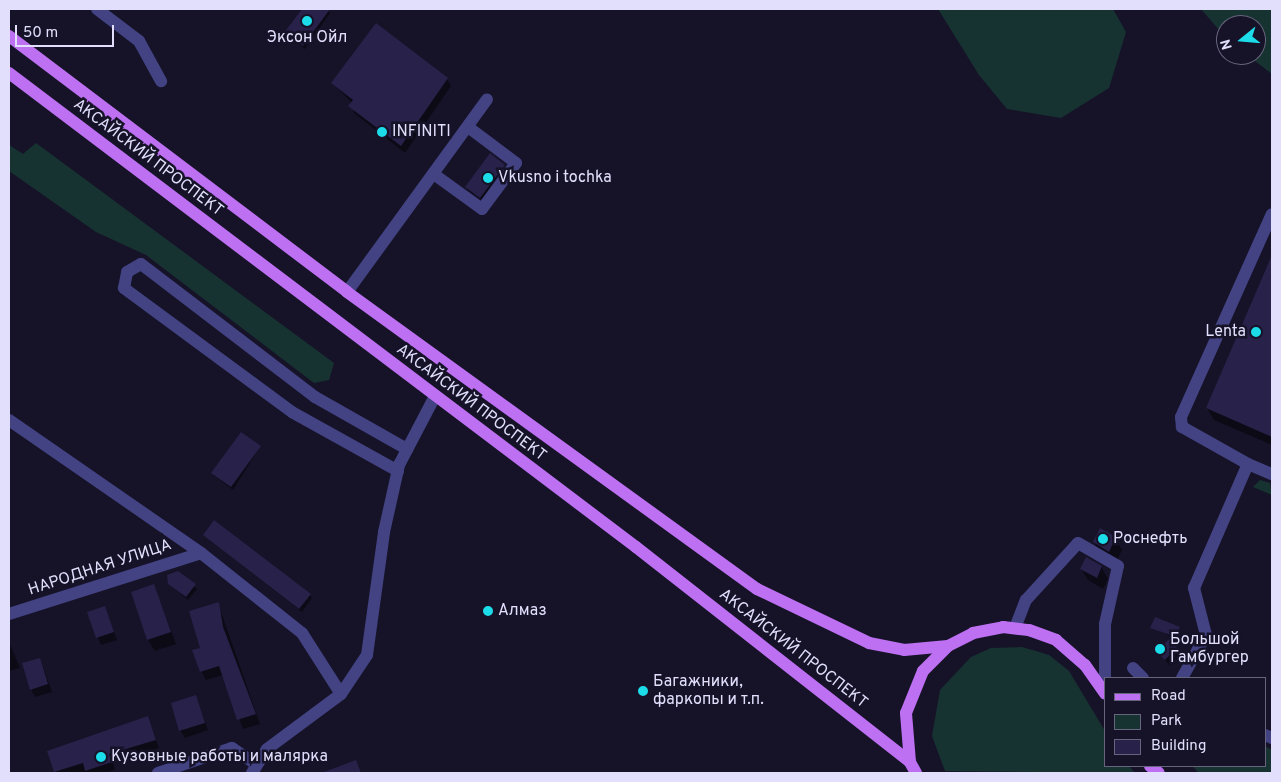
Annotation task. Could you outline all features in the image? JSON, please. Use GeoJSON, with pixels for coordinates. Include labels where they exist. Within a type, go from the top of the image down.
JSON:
{"type":"FeatureCollection","features":[{"type":"Feature","properties":{"kind":"main road","name":"АКСАЙСКИЙ ПРОСПЕКТ"},"geometry":{"type":"LineString","coordinates":[[9,36],[347,292],[757,590],[869,643],[904,650],[948,646]]}},
{"type":"Feature","properties":{"kind":"main road","name":"АКСАЙСКИЙ ПРОСПЕКТ"},"geometry":{"type":"LineString","coordinates":[[9,73],[792,666],[913,768]]}},
{"type":"Feature","properties":{"kind":"main road"},"geometry":{"type":"LineString","coordinates":[[913,768],[906,713],[923,671],[948,646],[973,633],[1015,628],[1056,640],[1085,665],[1104,693]]}},
{"type":"Feature","properties":{"kind":"street"},"geometry":{"type":"LineString","coordinates":[[97,9],[139,41],[161,81]]}},
{"type":"Feature","properties":{"kind":"street"},"geometry":{"type":"LineString","coordinates":[[347,292],[435,175],[487,99]]}},
{"type":"Feature","properties":{"kind":"street"},"geometry":{"type":"LineString","coordinates":[[435,175],[482,209],[516,162],[468,127]]}},
{"type":"Feature","properties":{"kind":"street"},"geometry":{"type":"LineString","coordinates":[[1272,214],[1181,417],[1182,427],[1248,464],[1272,474]]}},
{"type":"Feature","properties":{"kind":"street"},"geometry":{"type":"LineString","coordinates":[[398,472],[292,412],[124,288],[127,272],[141,264],[315,397],[407,449]]}},
{"type":"Feature","properties":{"kind":"street"},"geometry":{"type":"LineString","coordinates":[[158,773],[232,748],[253,768],[300,721],[341,694],[367,655],[398,472],[407,449],[435,396]]}},
{"type":"Feature","properties":{"kind":"street"},"geometry":{"type":"LineString","coordinates":[[9,420],[201,553],[302,633],[341,694]]}},
{"type":"Feature","properties":{"kind":"street"},"geometry":{"type":"LineString","coordinates":[[1183,677],[1206,636],[1194,588],[1248,464]]}},
{"type":"Feature","properties":{"kind":"street"},"geometry":{"type":"LineString","coordinates":[[1015,628],[1026,600],[1078,543],[1118,566],[1105,624],[1105,677]]}},
{"type":"Feature","properties":{"kind":"street","name":"НАРОДНАЯ УЛИЦА"},"geometry":{"type":"LineString","coordinates":[[9,614],[201,553]]}},
{"type":"Feature","properties":{"kind":"street"},"geometry":{"type":"LineString","coordinates":[[1133,668],[1142,677]]}},
{"type":"Feature","properties":{"kind":"green space"},"geometry":{"type":"Polygon","coordinates":[[[938,9],[1113,9],[1126,32],[1109,88],[1061,118],[1007,109],[979,75],[938,9]]]}},
{"type":"Feature","properties":{"kind":"green space"},"geometry":{"type":"Polygon","coordinates":[[[1201,9],[1272,9],[1272,74],[1260,65],[1266,65],[1266,15],[1216,15],[1216,26],[1201,9]]]}},
{"type":"Feature","properties":{"kind":"green space"},"geometry":{"type":"Polygon","coordinates":[[[36,143],[334,363],[329,380],[314,383],[146,255],[96,232],[9,171],[9,145],[23,154],[36,143]]]}},
{"type":"Feature","properties":{"kind":"green space"},"geometry":{"type":"Polygon","coordinates":[[[1260,480],[1270,483],[1272,495],[1253,487],[1260,480]]]}},
{"type":"Feature","properties":{"kind":"green space"},"geometry":{"type":"Polygon","coordinates":[[[1022,647],[1049,655],[1069,671],[1104,729],[1104,767],[1130,767],[1135,773],[945,771],[932,736],[940,690],[971,657],[991,648],[1022,647]]]}},
{"type":"Feature","properties":{"kind":"green space"},"geometry":{"type":"Polygon","coordinates":[[[1266,747],[1272,750],[1272,773],[1199,773],[1193,767],[1266,767],[1266,747]]]}},
{"type":"Feature","properties":{"kind":"building","name":"Эксон Ойл"},"geometry":{"type":"Polygon","coordinates":[[[302,9],[330,9],[303,46],[284,33],[302,9]]]}},
{"type":"Feature","properties":{"kind":"building"},"geometry":{"type":"Polygon","coordinates":[[[376,23],[448,78],[401,146],[348,106],[353,100],[331,83],[376,23]]]}},
{"type":"Feature","properties":{"kind":"building","name":"Vkusno i tochka"},"geometry":{"type":"Polygon","coordinates":[[[490,153],[505,165],[480,198],[465,187],[490,153]]]}},
{"type":"Feature","properties":{"kind":"building","name":"Lenta"},"geometry":{"type":"Polygon","coordinates":[[[1272,255],[1272,437],[1206,408],[1272,255]]]}},
{"type":"Feature","properties":{"kind":"building"},"geometry":{"type":"Polygon","coordinates":[[[241,432],[261,446],[231,487],[211,473],[241,432]]]}},
{"type":"Feature","properties":{"kind":"building"},"geometry":{"type":"Polygon","coordinates":[[[214,520],[311,594],[299,609],[203,535],[214,520]]]}},
{"type":"Feature","properties":{"kind":"building"},"geometry":{"type":"Polygon","coordinates":[[[1100,528],[1116,537],[1109,552],[1093,542],[1100,528]]]}},
{"type":"Feature","properties":{"kind":"building"},"geometry":{"type":"Polygon","coordinates":[[[1086,557],[1102,566],[1097,578],[1080,569],[1086,557]]]}},
{"type":"Feature","properties":{"kind":"building"},"geometry":{"type":"Polygon","coordinates":[[[178,571],[196,584],[186,597],[168,584],[167,575],[178,571]]]}},
{"type":"Feature","properties":{"kind":"building"},"geometry":{"type":"Polygon","coordinates":[[[154,584],[171,632],[147,640],[131,592],[154,584]]]}},
{"type":"Feature","properties":{"kind":"building"},"geometry":{"type":"Polygon","coordinates":[[[219,602],[223,627],[256,714],[237,720],[219,666],[200,672],[192,650],[200,648],[189,611],[219,602]]]}},
{"type":"Feature","properties":{"kind":"building"},"geometry":{"type":"Polygon","coordinates":[[[105,606],[114,632],[96,638],[87,612],[105,606]]]}},
{"type":"Feature","properties":{"kind":"building"},"geometry":{"type":"Polygon","coordinates":[[[1155,617],[1180,627],[1176,637],[1150,628],[1155,617]]]}},
{"type":"Feature","properties":{"kind":"building"},"geometry":{"type":"Polygon","coordinates":[[[1169,639],[1177,647],[1165,660],[1157,652],[1169,639]]]}},
{"type":"Feature","properties":{"kind":"building"},"geometry":{"type":"Polygon","coordinates":[[[40,658],[48,684],[30,690],[22,663],[40,658]]]}},
{"type":"Feature","properties":{"kind":"building"},"geometry":{"type":"Polygon","coordinates":[[[196,695],[205,723],[179,731],[171,703],[196,695]]]}},
{"type":"Feature","properties":{"kind":"building"},"geometry":{"type":"Polygon","coordinates":[[[148,716],[156,740],[109,754],[112,762],[85,771],[83,763],[54,772],[47,751],[148,716]]]}},
{"type":"Feature","properties":{"kind":"building"},"geometry":{"type":"Polygon","coordinates":[[[356,760],[361,773],[324,773],[324,772],[356,760]]]}},
{"type":"Feature","properties":{"kind":"place","name":"Эксон Ойл"},"geometry":{"type":"Point","coordinates":[307,21]}},
{"type":"Feature","properties":{"kind":"place","name":"INFINITI"},"geometry":{"type":"Point","coordinates":[382,132]}},
{"type":"Feature","properties":{"kind":"place","name":"Vkusno i tochka"},"geometry":{"type":"Point","coordinates":[488,178]}},
{"type":"Feature","properties":{"kind":"place","name":"Lenta"},"geometry":{"type":"Point","coordinates":[1256,332]}},
{"type":"Feature","properties":{"kind":"place","name":"Роснефть"},"geometry":{"type":"Point","coordinates":[1103,539]}},
{"type":"Feature","properties":{"kind":"place","name":"Алмаз"},"geometry":{"type":"Point","coordinates":[488,611]}},
{"type":"Feature","properties":{"kind":"place","name":"Большой Гамбургер"},"geometry":{"type":"Point","coordinates":[1160,649]}},
{"type":"Feature","properties":{"kind":"place","name":"Багажники, фаркопы и т.п."},"geometry":{"type":"Point","coordinates":[643,691]}},
{"type":"Feature","properties":{"kind":"place","name":"Кузовные работы и малярка"},"geometry":{"type":"Point","coordinates":[101,757]}}]}
